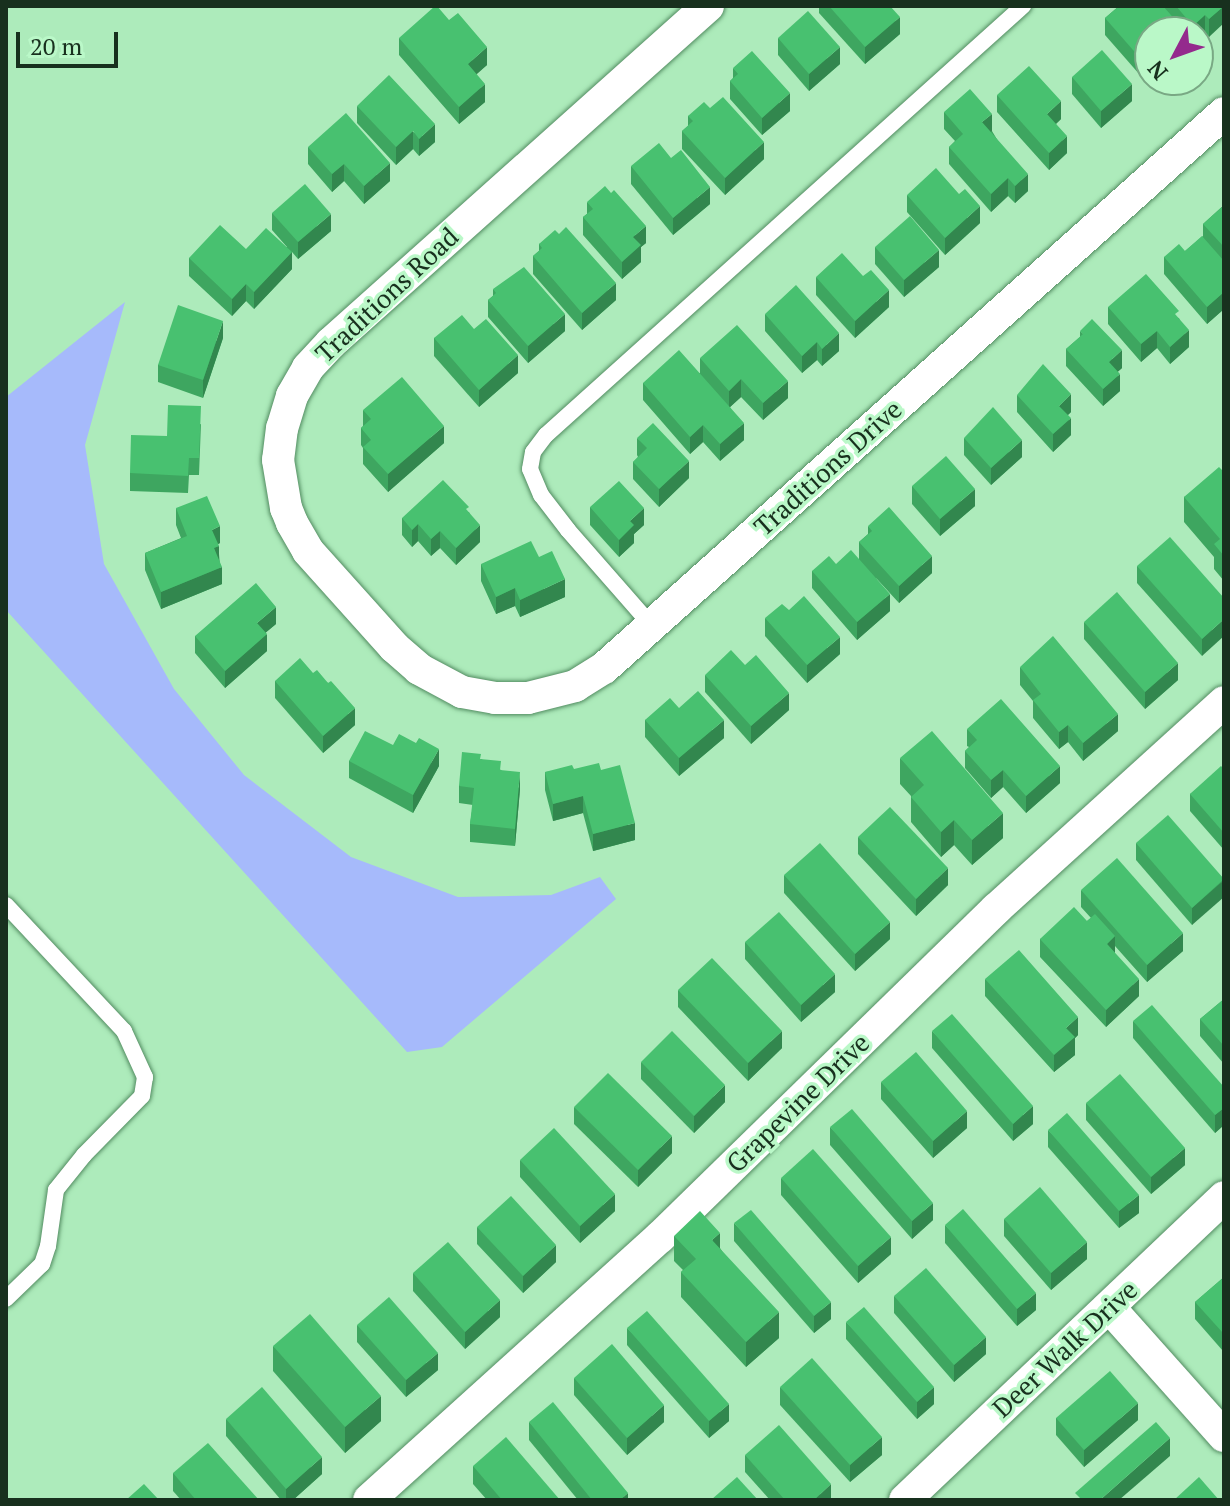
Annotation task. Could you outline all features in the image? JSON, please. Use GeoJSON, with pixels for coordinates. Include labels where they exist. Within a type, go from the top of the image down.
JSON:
{"type":"FeatureCollection","features":[{"type":"Feature","properties":{"kind":"street","name":"Traditions Road"},"geometry":{"type":"LineString","coordinates":[[394,647],[308,551],[289,515],[278,460],[282,428],[292,396],[308,368],[331,343],[708,6]]}},
{"type":"Feature","properties":{"kind":"street","name":"Traditions Drive"},"geometry":{"type":"LineString","coordinates":[[394,647],[419,669],[462,692],[495,698],[528,698],[559,692],[591,677],[652,626],[1224,113]]}},
{"type":"Feature","properties":{"kind":"street","name":"Grapevine Drive"},"geometry":{"type":"LineString","coordinates":[[369,1500],[660,1237],[996,909],[1224,702]]}},
{"type":"Feature","properties":{"kind":"street","name":"Deer Walk Drive"},"geometry":{"type":"LineString","coordinates":[[905,1500],[1224,1197]]}},
{"type":"Feature","properties":{"kind":"street"},"geometry":{"type":"LineString","coordinates":[[1109,1307],[1224,1436]]}},
{"type":"Feature","properties":{"kind":"lane"},"geometry":{"type":"LineString","coordinates":[[652,626],[541,495],[530,469],[533,452],[546,435],[1023,6]]}},
{"type":"Feature","properties":{"kind":"lane"},"geometry":{"type":"LineString","coordinates":[[6,905],[124,1031],[145,1077],[142,1096],[66,1174],[56,1190],[48,1246],[42,1264],[6,1299]]}},
{"type":"Feature","properties":{"kind":"water"},"geometry":{"type":"Polygon","coordinates":[[[125,302],[85,445],[104,564],[174,689],[244,775],[351,857],[458,897],[551,895],[600,877],[616,899],[442,1047],[407,1052],[6,610],[6,397],[125,302]]]}},
{"type":"Feature","properties":{"kind":"building"},"geometry":{"type":"Polygon","coordinates":[[[435,6],[449,20],[458,13],[487,47],[468,64],[485,84],[459,107],[399,38],[435,6]]]}},
{"type":"Feature","properties":{"kind":"building"},"geometry":{"type":"Polygon","coordinates":[[[829,6],[890,6],[900,17],[865,47],[829,6]]]}},
{"type":"Feature","properties":{"kind":"building"},"geometry":{"type":"Polygon","coordinates":[[[1119,6],[1163,6],[1172,16],[1134,16],[1134,51],[1105,18],[1119,6]]]}},
{"type":"Feature","properties":{"kind":"building"},"geometry":{"type":"Polygon","coordinates":[[[1176,6],[1224,6],[1212,16],[1184,16],[1176,6]]]}},
{"type":"Feature","properties":{"kind":"building"},"geometry":{"type":"Polygon","coordinates":[[[808,11],[840,47],[809,74],[778,38],[808,11]]]}},
{"type":"Feature","properties":{"kind":"building"},"geometry":{"type":"Polygon","coordinates":[[[1102,50],[1132,84],[1101,111],[1072,77],[1102,50]]]}},
{"type":"Feature","properties":{"kind":"building"},"geometry":{"type":"Polygon","coordinates":[[[752,51],[790,93],[762,118],[730,81],[738,74],[733,68],[752,51]]]}},
{"type":"Feature","properties":{"kind":"building"},"geometry":{"type":"Polygon","coordinates":[[[1029,66],[1061,101],[1047,114],[1067,136],[1049,153],[997,95],[1029,66]]]}},
{"type":"Feature","properties":{"kind":"building"},"geometry":{"type":"Polygon","coordinates":[[[389,75],[435,124],[419,139],[413,131],[396,147],[357,106],[389,75]]]}},
{"type":"Feature","properties":{"kind":"building"},"geometry":{"type":"Polygon","coordinates":[[[970,89],[992,114],[982,122],[1028,174],[1015,186],[1008,178],[991,194],[949,147],[963,134],[944,112],[970,89]]]}},
{"type":"Feature","properties":{"kind":"building"},"geometry":{"type":"Polygon","coordinates":[[[723,97],[764,142],[725,178],[682,131],[693,121],[688,116],[704,102],[710,108],[723,97]]]}},
{"type":"Feature","properties":{"kind":"building"},"geometry":{"type":"Polygon","coordinates":[[[346,113],[390,163],[364,186],[344,164],[332,174],[308,147],[346,113]]]}},
{"type":"Feature","properties":{"kind":"building"},"geometry":{"type":"Polygon","coordinates":[[[659,143],[671,158],[681,150],[710,187],[673,218],[631,166],[659,143]]]}},
{"type":"Feature","properties":{"kind":"building"},"geometry":{"type":"Polygon","coordinates":[[[936,168],[959,194],[965,189],[980,206],[945,238],[907,195],[936,168]]]}},
{"type":"Feature","properties":{"kind":"building"},"geometry":{"type":"Polygon","coordinates":[[[305,184],[331,214],[298,242],[272,213],[305,184]]]}},
{"type":"Feature","properties":{"kind":"building"},"geometry":{"type":"Polygon","coordinates":[[[605,186],[611,193],[614,190],[646,226],[633,237],[641,245],[622,262],[583,217],[593,209],[587,202],[605,186]]]}},
{"type":"Feature","properties":{"kind":"building"},"geometry":{"type":"Polygon","coordinates":[[[1224,205],[1224,247],[1203,224],[1224,205]]]}},
{"type":"Feature","properties":{"kind":"building"},"geometry":{"type":"Polygon","coordinates":[[[910,216],[939,250],[904,280],[875,247],[910,216]]]}},
{"type":"Feature","properties":{"kind":"building"},"geometry":{"type":"Polygon","coordinates":[[[220,225],[246,249],[266,228],[292,252],[254,292],[246,284],[232,299],[189,258],[220,225]]]}},
{"type":"Feature","properties":{"kind":"building"},"geometry":{"type":"Polygon","coordinates":[[[566,227],[616,283],[582,313],[533,256],[542,248],[539,244],[555,230],[559,234],[566,227]]]}},
{"type":"Feature","properties":{"kind":"building"},"geometry":{"type":"Polygon","coordinates":[[[1202,236],[1224,261],[1224,292],[1207,307],[1164,257],[1179,244],[1185,251],[1202,236]]]}},
{"type":"Feature","properties":{"kind":"building"},"geometry":{"type":"Polygon","coordinates":[[[842,253],[863,276],[871,270],[889,290],[855,321],[816,277],[842,253]]]}},
{"type":"Feature","properties":{"kind":"building"},"geometry":{"type":"Polygon","coordinates":[[[524,267],[565,314],[528,346],[488,300],[496,293],[493,289],[524,267]]]}},
{"type":"Feature","properties":{"kind":"building"},"geometry":{"type":"Polygon","coordinates":[[[1146,274],[1179,311],[1175,314],[1189,330],[1170,347],[1157,331],[1141,344],[1108,307],[1146,274]]]}},
{"type":"Feature","properties":{"kind":"building"},"geometry":{"type":"Polygon","coordinates":[[[796,285],[839,333],[822,349],[817,342],[802,356],[765,314],[796,285]]]}},
{"type":"Feature","properties":{"kind":"building"},"geometry":{"type":"Polygon","coordinates":[[[178,305],[223,321],[203,380],[158,365],[178,305]]]}},
{"type":"Feature","properties":{"kind":"building"},"geometry":{"type":"Polygon","coordinates":[[[462,315],[474,329],[486,319],[518,355],[479,390],[434,338],[462,315]]]}},
{"type":"Feature","properties":{"kind":"building"},"geometry":{"type":"Polygon","coordinates":[[[1092,319],[1122,350],[1109,362],[1120,374],[1103,389],[1066,349],[1083,334],[1080,331],[1092,319]]]}},
{"type":"Feature","properties":{"kind":"building"},"geometry":{"type":"Polygon","coordinates":[[[737,325],[788,381],[763,403],[741,379],[729,391],[700,358],[737,325]]]}},
{"type":"Feature","properties":{"kind":"building"},"geometry":{"type":"Polygon","coordinates":[[[679,350],[744,423],[720,444],[703,425],[690,437],[643,383],[679,350]]]}},
{"type":"Feature","properties":{"kind":"building"},"geometry":{"type":"Polygon","coordinates":[[[1043,364],[1071,394],[1059,406],[1071,418],[1053,434],[1017,395],[1043,364]]]}},
{"type":"Feature","properties":{"kind":"building"},"geometry":{"type":"Polygon","coordinates":[[[402,377],[444,426],[388,474],[363,447],[371,440],[361,428],[371,419],[363,410],[402,377]]]}},
{"type":"Feature","properties":{"kind":"building"},"geometry":{"type":"Polygon","coordinates":[[[168,405],[201,406],[199,458],[189,458],[188,476],[130,473],[131,435],[167,436],[168,405]]]}},
{"type":"Feature","properties":{"kind":"building"},"geometry":{"type":"Polygon","coordinates":[[[993,407],[1022,440],[991,468],[964,438],[993,407]]]}},
{"type":"Feature","properties":{"kind":"building"},"geometry":{"type":"Polygon","coordinates":[[[653,423],[689,461],[659,489],[633,462],[647,448],[637,438],[653,423]]]}},
{"type":"Feature","properties":{"kind":"building"},"geometry":{"type":"Polygon","coordinates":[[[946,456],[975,489],[940,519],[912,486],[946,456]]]}},
{"type":"Feature","properties":{"kind":"building"},"geometry":{"type":"Polygon","coordinates":[[[1219,467],[1224,472],[1224,556],[1214,544],[1220,539],[1184,497],[1219,467]]]}},
{"type":"Feature","properties":{"kind":"building"},"geometry":{"type":"Polygon","coordinates":[[[443,480],[469,507],[466,509],[480,525],[456,548],[440,531],[431,539],[418,524],[412,530],[402,518],[443,480]]]}},
{"type":"Feature","properties":{"kind":"building"},"geometry":{"type":"Polygon","coordinates":[[[619,481],[644,508],[630,521],[634,525],[619,540],[590,507],[619,481]]]}},
{"type":"Feature","properties":{"kind":"building"},"geometry":{"type":"Polygon","coordinates":[[[207,496],[220,526],[212,530],[219,546],[214,548],[222,567],[161,592],[145,553],[187,536],[176,508],[207,496]]]}},
{"type":"Feature","properties":{"kind":"building"},"geometry":{"type":"Polygon","coordinates":[[[889,507],[932,556],[899,586],[859,542],[872,531],[868,526],[889,507]]]}},
{"type":"Feature","properties":{"kind":"building"},"geometry":{"type":"Polygon","coordinates":[[[1170,537],[1224,598],[1224,619],[1202,639],[1137,566],[1170,537]]]}},
{"type":"Feature","properties":{"kind":"building"},"geometry":{"type":"Polygon","coordinates":[[[531,541],[539,557],[552,551],[565,579],[520,600],[515,588],[496,597],[481,564],[531,541]]]}},
{"type":"Feature","properties":{"kind":"building"},"geometry":{"type":"Polygon","coordinates":[[[851,550],[890,594],[857,622],[812,571],[829,556],[836,564],[851,550]]]}},
{"type":"Feature","properties":{"kind":"building"},"geometry":{"type":"Polygon","coordinates":[[[256,583],[276,607],[257,623],[267,634],[225,671],[195,636],[256,583]]]}},
{"type":"Feature","properties":{"kind":"building"},"geometry":{"type":"Polygon","coordinates":[[[1117,592],[1178,663],[1145,692],[1084,622],[1117,592]]]}},
{"type":"Feature","properties":{"kind":"building"},"geometry":{"type":"Polygon","coordinates":[[[804,596],[840,637],[807,665],[765,618],[782,604],[789,610],[804,596]]]}},
{"type":"Feature","properties":{"kind":"building"},"geometry":{"type":"Polygon","coordinates":[[[1053,636],[1118,714],[1083,743],[1068,725],[1059,732],[1033,700],[1041,694],[1020,667],[1053,636]]]}},
{"type":"Feature","properties":{"kind":"building"},"geometry":{"type":"Polygon","coordinates":[[[731,650],[745,665],[756,655],[789,693],[751,726],[705,675],[731,650]]]}},
{"type":"Feature","properties":{"kind":"building"},"geometry":{"type":"Polygon","coordinates":[[[300,658],[313,673],[317,670],[328,683],[331,681],[355,708],[323,736],[275,681],[300,658]]]}},
{"type":"Feature","properties":{"kind":"building"},"geometry":{"type":"Polygon","coordinates":[[[698,691],[724,720],[679,758],[645,720],[670,698],[679,708],[698,691]]]}},
{"type":"Feature","properties":{"kind":"building"},"geometry":{"type":"Polygon","coordinates":[[[1001,699],[1060,766],[1026,796],[1003,770],[991,780],[965,751],[977,740],[967,729],[1001,699]]]}},
{"type":"Feature","properties":{"kind":"building"},"geometry":{"type":"Polygon","coordinates":[[[365,731],[393,745],[399,734],[416,743],[419,738],[439,749],[413,795],[349,761],[365,731]]]}},
{"type":"Feature","properties":{"kind":"building"},"geometry":{"type":"Polygon","coordinates":[[[932,731],[1003,813],[972,840],[954,820],[941,832],[911,797],[924,785],[900,758],[932,731]]]}},
{"type":"Feature","properties":{"kind":"building"},"geometry":{"type":"Polygon","coordinates":[[[462,752],[481,754],[480,759],[501,761],[500,770],[520,772],[515,829],[470,824],[474,788],[459,786],[462,752]]]}},
{"type":"Feature","properties":{"kind":"building"},"geometry":{"type":"Polygon","coordinates":[[[599,763],[601,770],[620,765],[635,823],[593,834],[583,796],[553,804],[545,772],[572,765],[574,769],[599,763]]]}},
{"type":"Feature","properties":{"kind":"building"},"geometry":{"type":"Polygon","coordinates":[[[1221,766],[1224,769],[1224,833],[1190,794],[1221,766]]]}},
{"type":"Feature","properties":{"kind":"building"},"geometry":{"type":"Polygon","coordinates":[[[890,807],[948,868],[916,899],[858,837],[890,807]]]}},
{"type":"Feature","properties":{"kind":"building"},"geometry":{"type":"Polygon","coordinates":[[[1168,815],[1224,879],[1192,908],[1136,843],[1168,815]]]}},
{"type":"Feature","properties":{"kind":"building"},"geometry":{"type":"Polygon","coordinates":[[[820,843],[890,922],[855,954],[784,875],[820,843]]]}},
{"type":"Feature","properties":{"kind":"building"},"geometry":{"type":"Polygon","coordinates":[[[1117,858],[1183,933],[1147,965],[1081,890],[1117,858]]]}},
{"type":"Feature","properties":{"kind":"building"},"geometry":{"type":"Polygon","coordinates":[[[1074,907],[1087,921],[1095,914],[1115,936],[1107,944],[1139,979],[1106,1010],[1040,939],[1074,907]]]}},
{"type":"Feature","properties":{"kind":"building"},"geometry":{"type":"Polygon","coordinates":[[[779,912],[835,974],[801,1005],[745,942],[779,912]]]}},
{"type":"Feature","properties":{"kind":"building"},"geometry":{"type":"Polygon","coordinates":[[[1019,950],[1078,1017],[1066,1028],[1075,1037],[1054,1055],[985,979],[1019,950]]]}},
{"type":"Feature","properties":{"kind":"building"},"geometry":{"type":"Polygon","coordinates":[[[712,958],[782,1031],[748,1063],[678,990],[712,958]]]}},
{"type":"Feature","properties":{"kind":"building"},"geometry":{"type":"Polygon","coordinates":[[[1224,999],[1224,1046],[1200,1019],[1224,999]]]}},
{"type":"Feature","properties":{"kind":"building"},"geometry":{"type":"Polygon","coordinates":[[[1152,1005],[1224,1087],[1224,1108],[1215,1115],[1133,1021],[1152,1005]]]}},
{"type":"Feature","properties":{"kind":"building"},"geometry":{"type":"Polygon","coordinates":[[[952,1014],[1033,1106],[1013,1124],[932,1031],[952,1014]]]}},
{"type":"Feature","properties":{"kind":"building"},"geometry":{"type":"Polygon","coordinates":[[[672,1031],[725,1085],[694,1116],[641,1062],[672,1031]]]}},
{"type":"Feature","properties":{"kind":"building"},"geometry":{"type":"Polygon","coordinates":[[[916,1052],[967,1111],[933,1141],[881,1082],[916,1052]]]}},
{"type":"Feature","properties":{"kind":"building"},"geometry":{"type":"Polygon","coordinates":[[[608,1073],[672,1136],[638,1170],[574,1107],[608,1073]]]}},
{"type":"Feature","properties":{"kind":"building"},"geometry":{"type":"Polygon","coordinates":[[[1120,1074],[1185,1148],[1151,1177],[1086,1103],[1120,1074]]]}},
{"type":"Feature","properties":{"kind":"building"},"geometry":{"type":"Polygon","coordinates":[[[852,1109],[933,1203],[912,1221],[830,1127],[852,1109]]]}},
{"type":"Feature","properties":{"kind":"building"},"geometry":{"type":"Polygon","coordinates":[[[1067,1113],[1139,1195],[1119,1211],[1048,1130],[1067,1113]]]}},
{"type":"Feature","properties":{"kind":"building"},"geometry":{"type":"Polygon","coordinates":[[[554,1128],[615,1194],[580,1226],[520,1160],[554,1128]]]}},
{"type":"Feature","properties":{"kind":"building"},"geometry":{"type":"Polygon","coordinates":[[[813,1149],[891,1237],[858,1266],[781,1178],[813,1149]]]}},
{"type":"Feature","properties":{"kind":"building"},"geometry":{"type":"Polygon","coordinates":[[[1040,1187],[1087,1242],[1051,1273],[1004,1219],[1040,1187]]]}},
{"type":"Feature","properties":{"kind":"building"},"geometry":{"type":"Polygon","coordinates":[[[511,1196],[556,1245],[523,1276],[477,1227],[511,1196]]]}},
{"type":"Feature","properties":{"kind":"building"},"geometry":{"type":"Polygon","coordinates":[[[963,1209],[1036,1293],[1017,1309],[945,1225],[963,1209]]]}},
{"type":"Feature","properties":{"kind":"building"},"geometry":{"type":"Polygon","coordinates":[[[751,1210],[831,1302],[814,1316],[734,1223],[751,1210]]]}},
{"type":"Feature","properties":{"kind":"building"},"geometry":{"type":"Polygon","coordinates":[[[700,1211],[720,1233],[712,1240],[779,1312],[746,1342],[681,1272],[696,1259],[674,1236],[700,1211]]]}},
{"type":"Feature","properties":{"kind":"building"},"geometry":{"type":"Polygon","coordinates":[[[448,1242],[500,1300],[465,1332],[413,1273],[448,1242]]]}},
{"type":"Feature","properties":{"kind":"building"},"geometry":{"type":"Polygon","coordinates":[[[926,1268],[986,1337],[954,1365],[894,1296],[926,1268]]]}},
{"type":"Feature","properties":{"kind":"building"},"geometry":{"type":"Polygon","coordinates":[[[1224,1277],[1224,1332],[1223,1333],[1195,1302],[1224,1277]]]}},
{"type":"Feature","properties":{"kind":"building"},"geometry":{"type":"Polygon","coordinates":[[[389,1297],[438,1353],[406,1380],[357,1325],[389,1297]]]}},
{"type":"Feature","properties":{"kind":"building"},"geometry":{"type":"Polygon","coordinates":[[[864,1307],[934,1387],[917,1402],[846,1322],[864,1307]]]}},
{"type":"Feature","properties":{"kind":"building"},"geometry":{"type":"Polygon","coordinates":[[[647,1311],[729,1404],[709,1421],[627,1328],[647,1311]]]}},
{"type":"Feature","properties":{"kind":"building"},"geometry":{"type":"Polygon","coordinates":[[[310,1314],[381,1396],[345,1427],[273,1346],[310,1314]]]}},
{"type":"Feature","properties":{"kind":"building"},"geometry":{"type":"Polygon","coordinates":[[[612,1344],[664,1405],[627,1438],[574,1378],[612,1344]]]}},
{"type":"Feature","properties":{"kind":"building"},"geometry":{"type":"Polygon","coordinates":[[[812,1358],[882,1437],[850,1465],[780,1387],[812,1358]]]}},
{"type":"Feature","properties":{"kind":"building"},"geometry":{"type":"Polygon","coordinates":[[[1110,1371],[1138,1403],[1084,1450],[1056,1418],[1110,1371]]]}},
{"type":"Feature","properties":{"kind":"building"},"geometry":{"type":"Polygon","coordinates":[[[262,1387],[322,1457],[286,1489],[226,1419],[262,1387]]]}},
{"type":"Feature","properties":{"kind":"building"},"geometry":{"type":"Polygon","coordinates":[[[553,1402],[628,1493],[620,1500],[592,1500],[529,1422],[553,1402]]]}},
{"type":"Feature","properties":{"kind":"building"},"geometry":{"type":"Polygon","coordinates":[[[1156,1422],[1170,1438],[1100,1500],[1082,1500],[1075,1493],[1156,1422]]]}},
{"type":"Feature","properties":{"kind":"building"},"geometry":{"type":"Polygon","coordinates":[[[779,1425],[831,1484],[814,1500],[785,1500],[745,1455],[779,1425]]]}},
{"type":"Feature","properties":{"kind":"building"},"geometry":{"type":"Polygon","coordinates":[[[506,1437],[560,1500],[502,1500],[473,1466],[506,1437]]]}},
{"type":"Feature","properties":{"kind":"building"},"geometry":{"type":"Polygon","coordinates":[[[208,1443],[259,1500],[196,1500],[173,1473],[208,1443]]]}},
{"type":"Feature","properties":{"kind":"building"},"geometry":{"type":"Polygon","coordinates":[[[737,1477],[758,1500],[711,1500],[737,1477]]]}},
{"type":"Feature","properties":{"kind":"building"},"geometry":{"type":"Polygon","coordinates":[[[1199,1477],[1219,1500],[1174,1500],[1199,1477]]]}},
{"type":"Feature","properties":{"kind":"building"},"geometry":{"type":"Polygon","coordinates":[[[144,1484],[159,1500],[126,1500],[144,1484]]]}}]}
